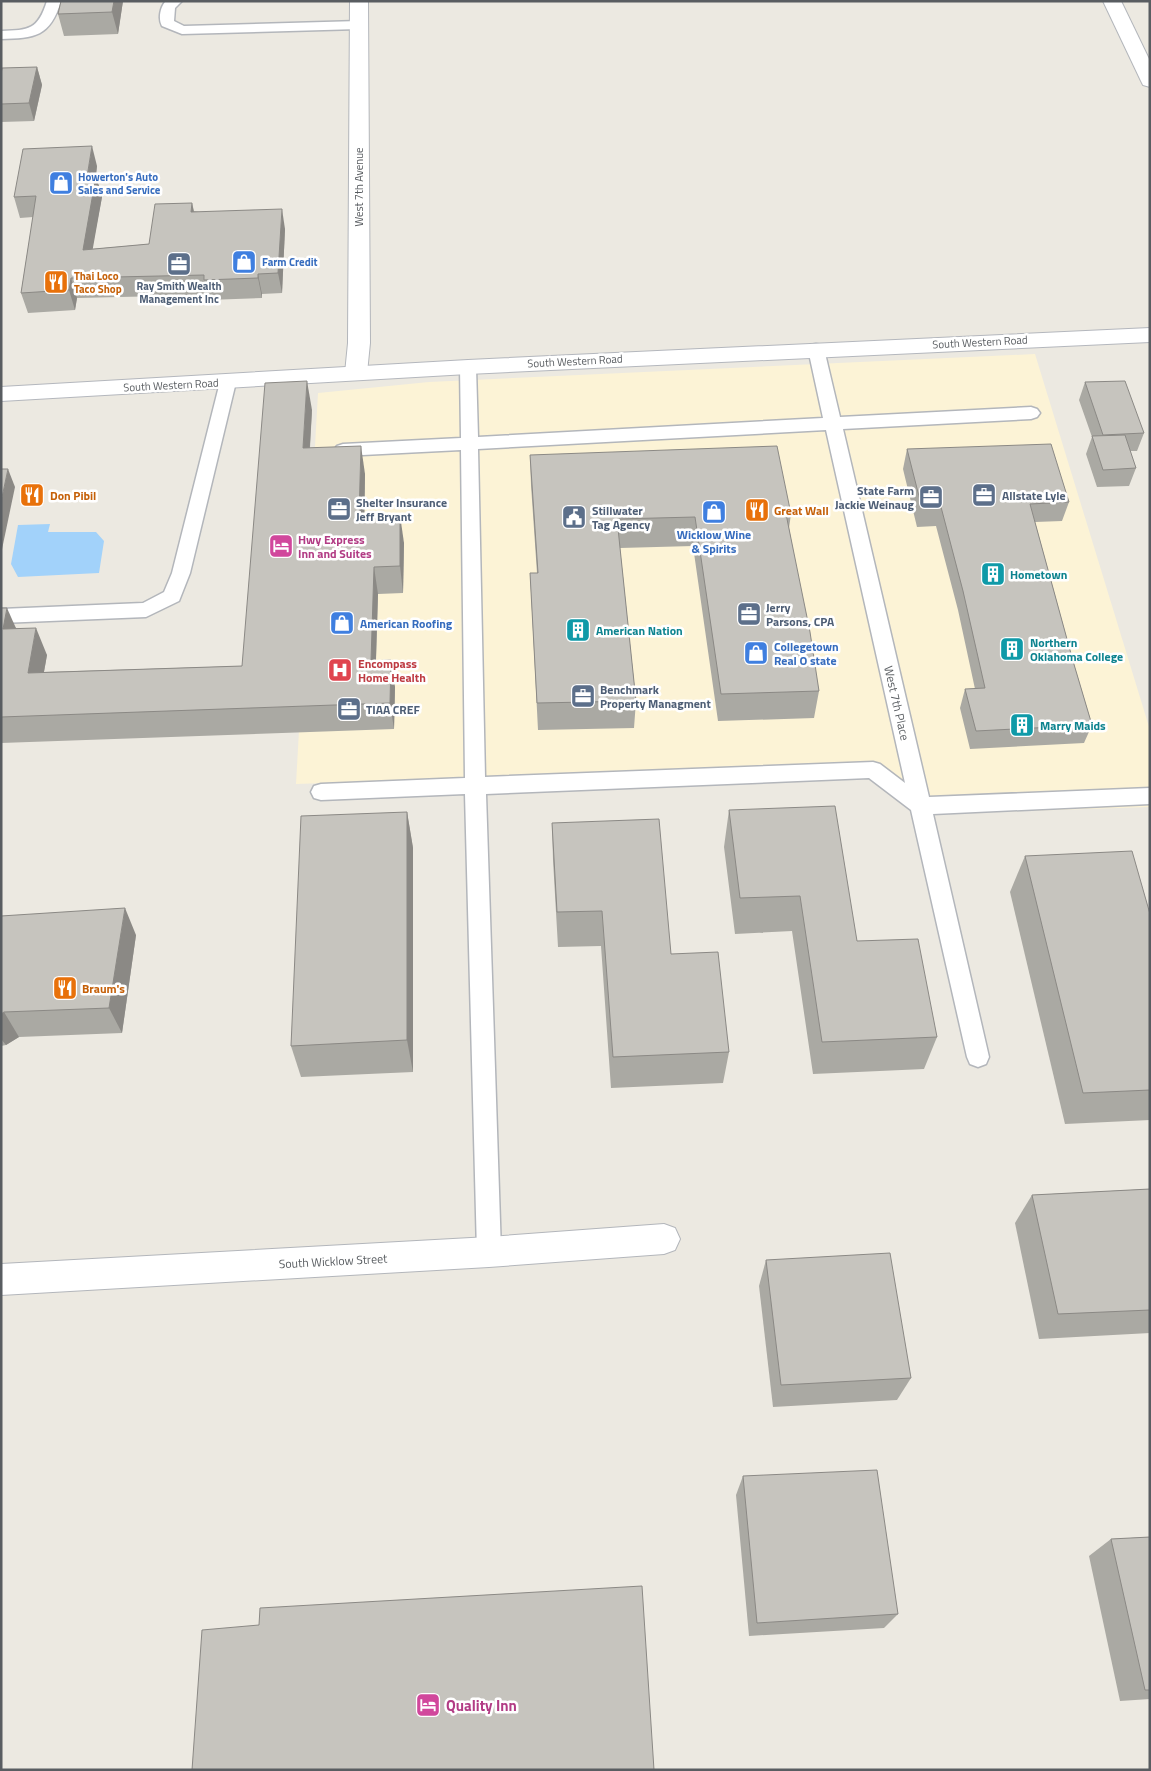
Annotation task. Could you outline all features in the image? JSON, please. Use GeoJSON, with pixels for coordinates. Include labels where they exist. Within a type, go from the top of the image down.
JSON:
{"type":"FeatureCollection","features":[{"type":"Feature","properties":{"kind":"street","name":"West 7th Avenue"},"geometry":{"type":"LineString","coordinates":[[356,373],[359,343],[359,1]]}},
{"type":"Feature","properties":{"kind":"street"},"geometry":{"type":"LineString","coordinates":[[1112,1],[1150,81]]}},
{"type":"Feature","properties":{"kind":"street","name":"South Western Road"},"geometry":{"type":"LineString","coordinates":[[1,394],[468,367],[1150,335]]}},
{"type":"Feature","properties":{"kind":"street","name":"South Wicklow Street"},"geometry":{"type":"LineString","coordinates":[[1,1280],[489,1252],[664,1238]]}},
{"type":"Feature","properties":{"kind":"lane"},"geometry":{"type":"LineString","coordinates":[[1,35],[31,33],[38,30],[45,25],[54,1]]}},
{"type":"Feature","properties":{"kind":"lane"},"geometry":{"type":"LineString","coordinates":[[175,1],[168,7],[168,23],[182,30],[359,24]]}},
{"type":"Feature","properties":{"kind":"lane","name":"West 7th Place"},"geometry":{"type":"LineString","coordinates":[[816,350],[978,1057]]}},
{"type":"Feature","properties":{"kind":"lane"},"geometry":{"type":"LineString","coordinates":[[468,367],[475,786],[489,1252]]}},
{"type":"Feature","properties":{"kind":"lane"},"geometry":{"type":"LineString","coordinates":[[1,616],[146,610],[172,596],[181,573],[228,382]]}},
{"type":"Feature","properties":{"kind":"lane"},"geometry":{"type":"LineString","coordinates":[[343,450],[1031,413]]}},
{"type":"Feature","properties":{"kind":"lane"},"geometry":{"type":"LineString","coordinates":[[321,792],[873,770],[921,806],[1150,796]]}},
{"type":"Feature","properties":{"kind":"shaded area"},"geometry":{"type":"Polygon","coordinates":[[[1035,354],[1150,730],[1150,807],[933,814],[862,771],[502,777],[296,784],[318,393],[429,382],[1035,354]]]}},
{"type":"Feature","properties":{"kind":"water"},"geometry":{"type":"Polygon","coordinates":[[[50,524],[48,532],[96,532],[104,541],[99,573],[18,577],[11,564],[18,525],[50,524]]]}},
{"type":"Feature","properties":{"kind":"building"},"geometry":{"type":"Polygon","coordinates":[[[61,1],[114,1],[112,12],[58,14],[61,1]]]}},
{"type":"Feature","properties":{"kind":"building"},"geometry":{"type":"Polygon","coordinates":[[[37,67],[29,103],[1,104],[2,68],[37,67]]]}},
{"type":"Feature","properties":{"kind":"building"},"geometry":{"type":"Polygon","coordinates":[[[92,146],[87,177],[96,176],[83,250],[149,244],[155,204],[192,203],[191,212],[282,209],[278,273],[258,274],[258,278],[204,280],[204,275],[71,278],[69,290],[21,293],[36,196],[14,197],[23,149],[92,146]]]}},
{"type":"Feature","properties":{"kind":"building"},"geometry":{"type":"Polygon","coordinates":[[[307,381],[303,448],[361,446],[359,517],[400,515],[400,566],[374,567],[371,661],[391,660],[390,703],[1,717],[1,608],[7,608],[3,629],[36,628],[28,673],[242,666],[265,383],[307,381]]]}},
{"type":"Feature","properties":{"kind":"building"},"geometry":{"type":"Polygon","coordinates":[[[1125,381],[1144,433],[1103,435],[1085,382],[1125,381]]]}},
{"type":"Feature","properties":{"kind":"building"},"geometry":{"type":"Polygon","coordinates":[[[1125,435],[1136,468],[1103,470],[1092,436],[1125,435]]]}},
{"type":"Feature","properties":{"kind":"building"},"geometry":{"type":"Polygon","coordinates":[[[1051,444],[1069,502],[1030,504],[1092,725],[976,731],[965,689],[985,688],[963,591],[941,507],[922,508],[907,449],[1051,444]]]}},
{"type":"Feature","properties":{"kind":"building"},"geometry":{"type":"Polygon","coordinates":[[[777,446],[791,514],[786,514],[810,632],[819,691],[721,694],[695,517],[617,519],[636,701],[537,703],[530,573],[538,573],[530,455],[777,446]]]}},
{"type":"Feature","properties":{"kind":"building"},"geometry":{"type":"Polygon","coordinates":[[[1,469],[8,469],[1,502],[1,469]]]}},
{"type":"Feature","properties":{"kind":"building"},"geometry":{"type":"Polygon","coordinates":[[[835,806],[857,941],[918,939],[937,1037],[822,1042],[800,896],[740,898],[729,810],[835,806]]]}},
{"type":"Feature","properties":{"kind":"building"},"geometry":{"type":"Polygon","coordinates":[[[407,812],[407,1040],[291,1046],[301,816],[407,812]]]}},
{"type":"Feature","properties":{"kind":"building"},"geometry":{"type":"Polygon","coordinates":[[[659,819],[671,954],[718,952],[729,1052],[613,1057],[602,911],[557,912],[552,823],[659,819]]]}},
{"type":"Feature","properties":{"kind":"building"},"geometry":{"type":"Polygon","coordinates":[[[1132,851],[1150,914],[1150,1090],[1083,1093],[1025,856],[1132,851]]]}},
{"type":"Feature","properties":{"kind":"building","name":"Braum's"},"geometry":{"type":"Polygon","coordinates":[[[125,908],[109,1008],[4,1012],[1,1014],[1,916],[125,908]]]}},
{"type":"Feature","properties":{"kind":"building"},"geometry":{"type":"Polygon","coordinates":[[[1150,1189],[1150,1310],[1058,1314],[1032,1195],[1150,1189]]]}},
{"type":"Feature","properties":{"kind":"building"},"geometry":{"type":"Polygon","coordinates":[[[890,1253],[911,1378],[781,1385],[766,1260],[890,1253]]]}},
{"type":"Feature","properties":{"kind":"building"},"geometry":{"type":"Polygon","coordinates":[[[877,1470],[898,1614],[757,1623],[743,1476],[877,1470]]]}},
{"type":"Feature","properties":{"kind":"building"},"geometry":{"type":"Polygon","coordinates":[[[1150,1537],[1150,1690],[1145,1690],[1111,1539],[1150,1537]]]}},
{"type":"Feature","properties":{"kind":"building","name":"Quality Inn"},"geometry":{"type":"Polygon","coordinates":[[[642,1586],[654,1770],[192,1770],[202,1630],[259,1625],[260,1608],[642,1586]]]}},
{"type":"Feature","properties":{"kind":"place","name":"Howerton's Auto Sales and Service"},"geometry":{"type":"Point","coordinates":[61,183]}},
{"type":"Feature","properties":{"kind":"place","name":"Farm Credit"},"geometry":{"type":"Point","coordinates":[244,262]}},
{"type":"Feature","properties":{"kind":"place","name":"Ray Smith Wealth Management Inc"},"geometry":{"type":"Point","coordinates":[179,264]}},
{"type":"Feature","properties":{"kind":"place","name":"Thai Loco Taco Shop"},"geometry":{"type":"Point","coordinates":[56,282]}},
{"type":"Feature","properties":{"kind":"place","name":"Don Pibil"},"geometry":{"type":"Point","coordinates":[32,495]}},
{"type":"Feature","properties":{"kind":"place","name":"Allstate Lyle"},"geometry":{"type":"Point","coordinates":[984,495]}},
{"type":"Feature","properties":{"kind":"place","name":"State Farm Jackie Weinaug"},"geometry":{"type":"Point","coordinates":[931,497]}},
{"type":"Feature","properties":{"kind":"place","name":"Shelter Insurance Jeff Bryant"},"geometry":{"type":"Point","coordinates":[339,509]}},
{"type":"Feature","properties":{"kind":"place","name":"Great Wall"},"geometry":{"type":"Point","coordinates":[757,510]}},
{"type":"Feature","properties":{"kind":"place","name":"Wicklow Wine & Spirits"},"geometry":{"type":"Point","coordinates":[714,512]}},
{"type":"Feature","properties":{"kind":"place","name":"Stillwater Tag Agency"},"geometry":{"type":"Point","coordinates":[574,517]}},
{"type":"Feature","properties":{"kind":"place","name":"Hwy Express Inn and Suites"},"geometry":{"type":"Point","coordinates":[281,546]}},
{"type":"Feature","properties":{"kind":"place","name":"Hometown"},"geometry":{"type":"Point","coordinates":[993,574]}},
{"type":"Feature","properties":{"kind":"place","name":"Jerry Parsons, CPA"},"geometry":{"type":"Point","coordinates":[749,614]}},
{"type":"Feature","properties":{"kind":"place","name":"American Roofing"},"geometry":{"type":"Point","coordinates":[342,623]}},
{"type":"Feature","properties":{"kind":"place","name":"American Nation"},"geometry":{"type":"Point","coordinates":[578,630]}},
{"type":"Feature","properties":{"kind":"place","name":"Northern Oklahoma College"},"geometry":{"type":"Point","coordinates":[1012,649]}},
{"type":"Feature","properties":{"kind":"place","name":"Collegetown Real O state"},"geometry":{"type":"Point","coordinates":[756,653]}},
{"type":"Feature","properties":{"kind":"place","name":"Encompass Home Health"},"geometry":{"type":"Point","coordinates":[340,670]}},
{"type":"Feature","properties":{"kind":"place","name":"Benchmark Property Managment"},"geometry":{"type":"Point","coordinates":[583,696]}},
{"type":"Feature","properties":{"kind":"place","name":"TIAA CREF"},"geometry":{"type":"Point","coordinates":[349,709]}},
{"type":"Feature","properties":{"kind":"place","name":"Marry Maids"},"geometry":{"type":"Point","coordinates":[1022,725]}},
{"type":"Feature","properties":{"kind":"place","name":"Braum's"},"geometry":{"type":"Point","coordinates":[65,988]}},
{"type":"Feature","properties":{"kind":"place","name":"Quality Inn"},"geometry":{"type":"Point","coordinates":[428,1705]}}]}
